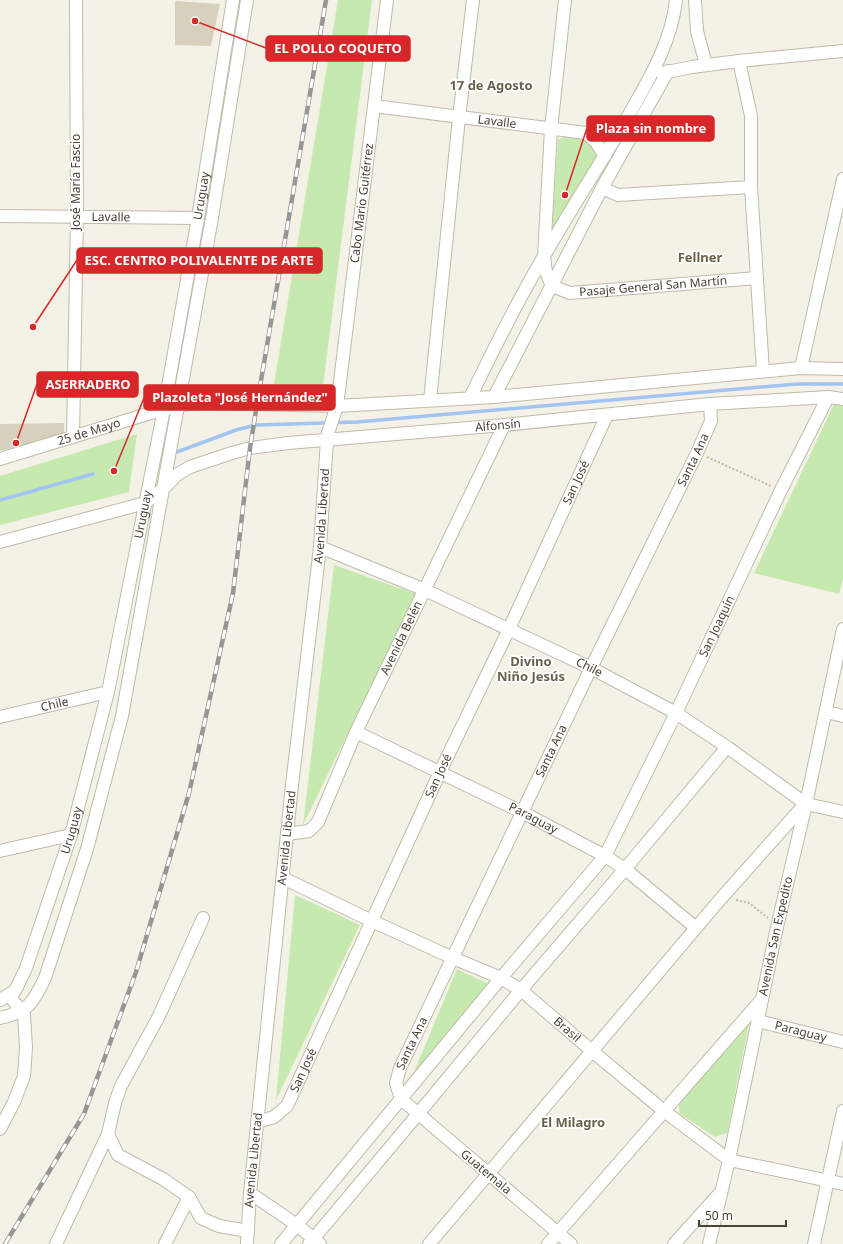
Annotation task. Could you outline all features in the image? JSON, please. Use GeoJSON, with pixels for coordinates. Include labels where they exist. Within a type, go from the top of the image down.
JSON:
{"type":"FeatureCollection","features":[{"type":"Feature","properties":{"kind":"street","name":"José María Fascio"},"geometry":{"type":"LineString","coordinates":[[73,437],[77,217],[76,0]]}},
{"type":"Feature","properties":{"kind":"street","name":"Uruguay"},"geometry":{"type":"LineString","coordinates":[[0,1129],[14,1102],[24,1076],[26,1054],[24,1015],[5,998],[15,991],[26,968],[71,835],[108,692],[164,409],[198,218],[233,0]]}},
{"type":"Feature","properties":{"kind":"street","name":"Uruguay"},"geometry":{"type":"LineString","coordinates":[[21,1011],[35,998],[46,978],[87,849],[122,716],[212,218],[247,0]]}},
{"type":"Feature","properties":{"kind":"street","name":"Cabo Mario Guitérrez"},"geometry":{"type":"LineString","coordinates":[[328,437],[336,411],[387,0]]}},
{"type":"Feature","properties":{"kind":"street"},"geometry":{"type":"LineString","coordinates":[[430,400],[459,118],[473,0]]}},
{"type":"Feature","properties":{"kind":"street"},"geometry":{"type":"LineString","coordinates":[[552,286],[546,272],[544,256],[551,129],[565,0]]}},
{"type":"Feature","properties":{"kind":"street"},"geometry":{"type":"LineString","coordinates":[[470,398],[511,314],[651,76],[670,32],[675,12],[676,0]]}},
{"type":"Feature","properties":{"kind":"street"},"geometry":{"type":"LineString","coordinates":[[695,0],[697,31],[706,65]]}},
{"type":"Feature","properties":{"kind":"street"},"geometry":{"type":"LineString","coordinates":[[651,76],[668,71],[706,65],[843,51]]}},
{"type":"Feature","properties":{"kind":"street"},"geometry":{"type":"LineString","coordinates":[[739,61],[751,116],[751,187],[764,371]]}},
{"type":"Feature","properties":{"kind":"street"},"geometry":{"type":"LineString","coordinates":[[494,397],[602,188],[668,71]]}},
{"type":"Feature","properties":{"kind":"street","name":"Lavalle"},"geometry":{"type":"LineString","coordinates":[[374,106],[586,133],[604,133],[620,130]]}},
{"type":"Feature","properties":{"kind":"street"},"geometry":{"type":"LineString","coordinates":[[586,133],[596,142],[605,156]]}},
{"type":"Feature","properties":{"kind":"street"},"geometry":{"type":"LineString","coordinates":[[801,368],[843,179]]}},
{"type":"Feature","properties":{"kind":"street"},"geometry":{"type":"LineString","coordinates":[[602,188],[618,195],[751,187]]}},
{"type":"Feature","properties":{"kind":"street","name":"Lavalle"},"geometry":{"type":"LineString","coordinates":[[0,216],[198,218]]}},
{"type":"Feature","properties":{"kind":"street","name":"Pasaje General San Martín"},"geometry":{"type":"LineString","coordinates":[[552,286],[570,294],[757,278]]}},
{"type":"Feature","properties":{"kind":"street"},"geometry":{"type":"LineString","coordinates":[[177,406],[206,403],[336,411],[430,400],[494,397],[764,371],[801,368],[843,369]]}},
{"type":"Feature","properties":{"kind":"street","name":"Alfonsín"},"geometry":{"type":"LineString","coordinates":[[164,489],[178,474],[190,467],[232,453],[250,448],[328,437],[504,425],[710,404],[828,397],[843,399]]}},
{"type":"Feature","properties":{"kind":"street","name":"San Joaquín"},"geometry":{"type":"LineString","coordinates":[[281,1244],[501,978],[605,856],[676,713],[781,490],[828,397]]}},
{"type":"Feature","properties":{"kind":"street","name":"Santa Ana"},"geometry":{"type":"LineString","coordinates":[[401,1099],[396,1083],[400,1068],[591,668],[697,453],[711,421],[710,404]]}},
{"type":"Feature","properties":{"kind":"street","name":"25 de Mayo"},"geometry":{"type":"LineString","coordinates":[[0,459],[177,406]]}},
{"type":"Feature","properties":{"kind":"street","name":"San José"},"geometry":{"type":"LineString","coordinates":[[257,1122],[274,1117],[287,1106],[440,772],[509,629],[607,415]]}},
{"type":"Feature","properties":{"kind":"street","name":"Avenida Belén"},"geometry":{"type":"LineString","coordinates":[[288,834],[309,831],[318,822],[356,732],[504,425]]}},
{"type":"Feature","properties":{"kind":"street","name":"Avenida Libertad"},"geometry":{"type":"LineString","coordinates":[[247,1244],[250,1193],[293,777],[320,547],[328,437]]}},
{"type":"Feature","properties":{"kind":"street"},"geometry":{"type":"LineString","coordinates":[[0,542],[145,503],[164,489]]}},
{"type":"Feature","properties":{"kind":"street","name":"Chile"},"geometry":{"type":"LineString","coordinates":[[320,547],[425,590],[591,668],[676,713],[727,747],[806,804],[843,812]]}},
{"type":"Feature","properties":{"kind":"street","name":"Avenida San Expedito"},"geometry":{"type":"LineString","coordinates":[[709,1244],[729,1160],[777,927],[806,804],[843,629]]}},
{"type":"Feature","properties":{"kind":"street","name":"Chile"},"geometry":{"type":"LineString","coordinates":[[0,717],[108,692]]}},
{"type":"Feature","properties":{"kind":"street"},"geometry":{"type":"LineString","coordinates":[[826,712],[843,716]]}},
{"type":"Feature","properties":{"kind":"street","name":"Paraguay"},"geometry":{"type":"LineString","coordinates":[[356,732],[522,812],[605,856],[625,869],[696,928]]}},
{"type":"Feature","properties":{"kind":"street"},"geometry":{"type":"LineString","coordinates":[[250,1193],[297,1225],[314,1242],[521,990],[727,747]]}},
{"type":"Feature","properties":{"kind":"street"},"geometry":{"type":"LineString","coordinates":[[429,1244],[696,928],[806,804]]}},
{"type":"Feature","properties":{"kind":"street"},"geometry":{"type":"LineString","coordinates":[[0,852],[71,835]]}},
{"type":"Feature","properties":{"kind":"street","name":"Brasil"},"geometry":{"type":"LineString","coordinates":[[283,878],[372,921],[501,978],[521,990],[664,1111],[729,1160],[843,1184]]}},
{"type":"Feature","properties":{"kind":"street"},"geometry":{"type":"LineString","coordinates":[[56,1244],[108,1134],[115,1103],[121,1086],[159,1016],[203,918]]}},
{"type":"Feature","properties":{"kind":"street"},"geometry":{"type":"LineString","coordinates":[[548,1244],[763,998]]}},
{"type":"Feature","properties":{"kind":"street"},"geometry":{"type":"LineString","coordinates":[[0,1018],[21,1011]]}},
{"type":"Feature","properties":{"kind":"street","name":"Paraguay"},"geometry":{"type":"LineString","coordinates":[[758,1021],[843,1042]]}},
{"type":"Feature","properties":{"kind":"street","name":"Guatemala"},"geometry":{"type":"LineString","coordinates":[[401,1099],[571,1244]]}},
{"type":"Feature","properties":{"kind":"street"},"geometry":{"type":"LineString","coordinates":[[0,1105],[14,1102]]}},
{"type":"Feature","properties":{"kind":"street"},"geometry":{"type":"LineString","coordinates":[[814,1244],[843,1111]]}},
{"type":"Feature","properties":{"kind":"street"},"geometry":{"type":"LineString","coordinates":[[108,1134],[118,1155],[163,1179],[189,1197],[201,1218],[219,1226],[248,1231]]}},
{"type":"Feature","properties":{"kind":"street"},"geometry":{"type":"LineString","coordinates":[[674,1244],[722,1192]]}},
{"type":"Feature","properties":{"kind":"street"},"geometry":{"type":"LineString","coordinates":[[166,1244],[189,1197]]}},
{"type":"Feature","properties":{"kind":"path"},"geometry":{"type":"LineString","coordinates":[[697,453],[781,490]]}},
{"type":"Feature","properties":{"kind":"path"},"geometry":{"type":"LineString","coordinates":[[718,903],[735,900],[749,902],[777,927]]}},
{"type":"Feature","properties":{"kind":"green space"},"geometry":{"type":"Polygon","coordinates":[[[338,0],[372,0],[322,394],[273,390],[338,0]]]}},
{"type":"Feature","properties":{"kind":"green space"},"geometry":{"type":"Polygon","coordinates":[[[564,137],[580,139],[590,143],[596,150],[598,156],[552,230],[558,140],[564,137]]]}},
{"type":"Feature","properties":{"kind":"green space"},"geometry":{"type":"Polygon","coordinates":[[[835,402],[843,403],[843,579],[839,594],[754,573],[835,402]]]}},
{"type":"Feature","properties":{"kind":"green space"},"geometry":{"type":"Polygon","coordinates":[[[137,434],[129,492],[0,525],[0,476],[137,434]]]}},
{"type":"Feature","properties":{"kind":"green space"},"geometry":{"type":"Polygon","coordinates":[[[334,565],[416,594],[303,825],[334,565]]]}},
{"type":"Feature","properties":{"kind":"green space"},"geometry":{"type":"Polygon","coordinates":[[[295,895],[360,925],[276,1100],[295,895]]]}},
{"type":"Feature","properties":{"kind":"green space"},"geometry":{"type":"Polygon","coordinates":[[[457,969],[489,984],[412,1077],[457,969]]]}},
{"type":"Feature","properties":{"kind":"green space"},"geometry":{"type":"Polygon","coordinates":[[[749,1024],[727,1133],[715,1137],[679,1113],[679,1102],[749,1024]]]}},
{"type":"Feature","properties":{"kind":"building"},"geometry":{"type":"Polygon","coordinates":[[[175,1],[220,4],[211,46],[175,45],[175,1]]]}},
{"type":"Feature","properties":{"kind":"building"},"geometry":{"type":"Polygon","coordinates":[[[64,423],[64,435],[0,451],[0,424],[64,423]]]}},
{"type":"Feature","properties":{"kind":"waterway"},"geometry":{"type":"LineString","coordinates":[[177,452],[236,430],[256,425],[357,422],[797,384],[843,384]]}},
{"type":"Feature","properties":{"kind":"waterway"},"geometry":{"type":"LineString","coordinates":[[0,500],[93,474]]}},
{"type":"Feature","properties":{"kind":"railway"},"geometry":{"type":"LineString","coordinates":[[5,1244],[84,1114],[136,972],[189,793],[233,593],[250,448],[326,0]]}},
{"type":"Feature","properties":{"kind":"place","name":"EL POLLO COQUETO"},"geometry":{"type":"Point","coordinates":[195,21]}},
{"type":"Feature","properties":{"kind":"place","name":"Plaza sin nombre"},"geometry":{"type":"Point","coordinates":[565,195]}},
{"type":"Feature","properties":{"kind":"place","name":"ESC. CENTRO POLIVALENTE DE ARTE"},"geometry":{"type":"Point","coordinates":[33,327]}},
{"type":"Feature","properties":{"kind":"place","name":"ASERRADERO"},"geometry":{"type":"Point","coordinates":[16,443]}},
{"type":"Feature","properties":{"kind":"place","name":"Plazoleta \"José Hernández\""},"geometry":{"type":"Point","coordinates":[114,471]}},
{"type":"Feature","properties":{"kind":"district","name":"17 de Agosto"},"geometry":{"type":"Point","coordinates":[491,85]}},
{"type":"Feature","properties":{"kind":"district","name":"Fellner"},"geometry":{"type":"Point","coordinates":[700,257]}},
{"type":"Feature","properties":{"kind":"district","name":"Divino Niño Jesús"},"geometry":{"type":"Point","coordinates":[531,668]}},
{"type":"Feature","properties":{"kind":"district","name":"El Milagro"},"geometry":{"type":"Point","coordinates":[573,1122]}}]}
